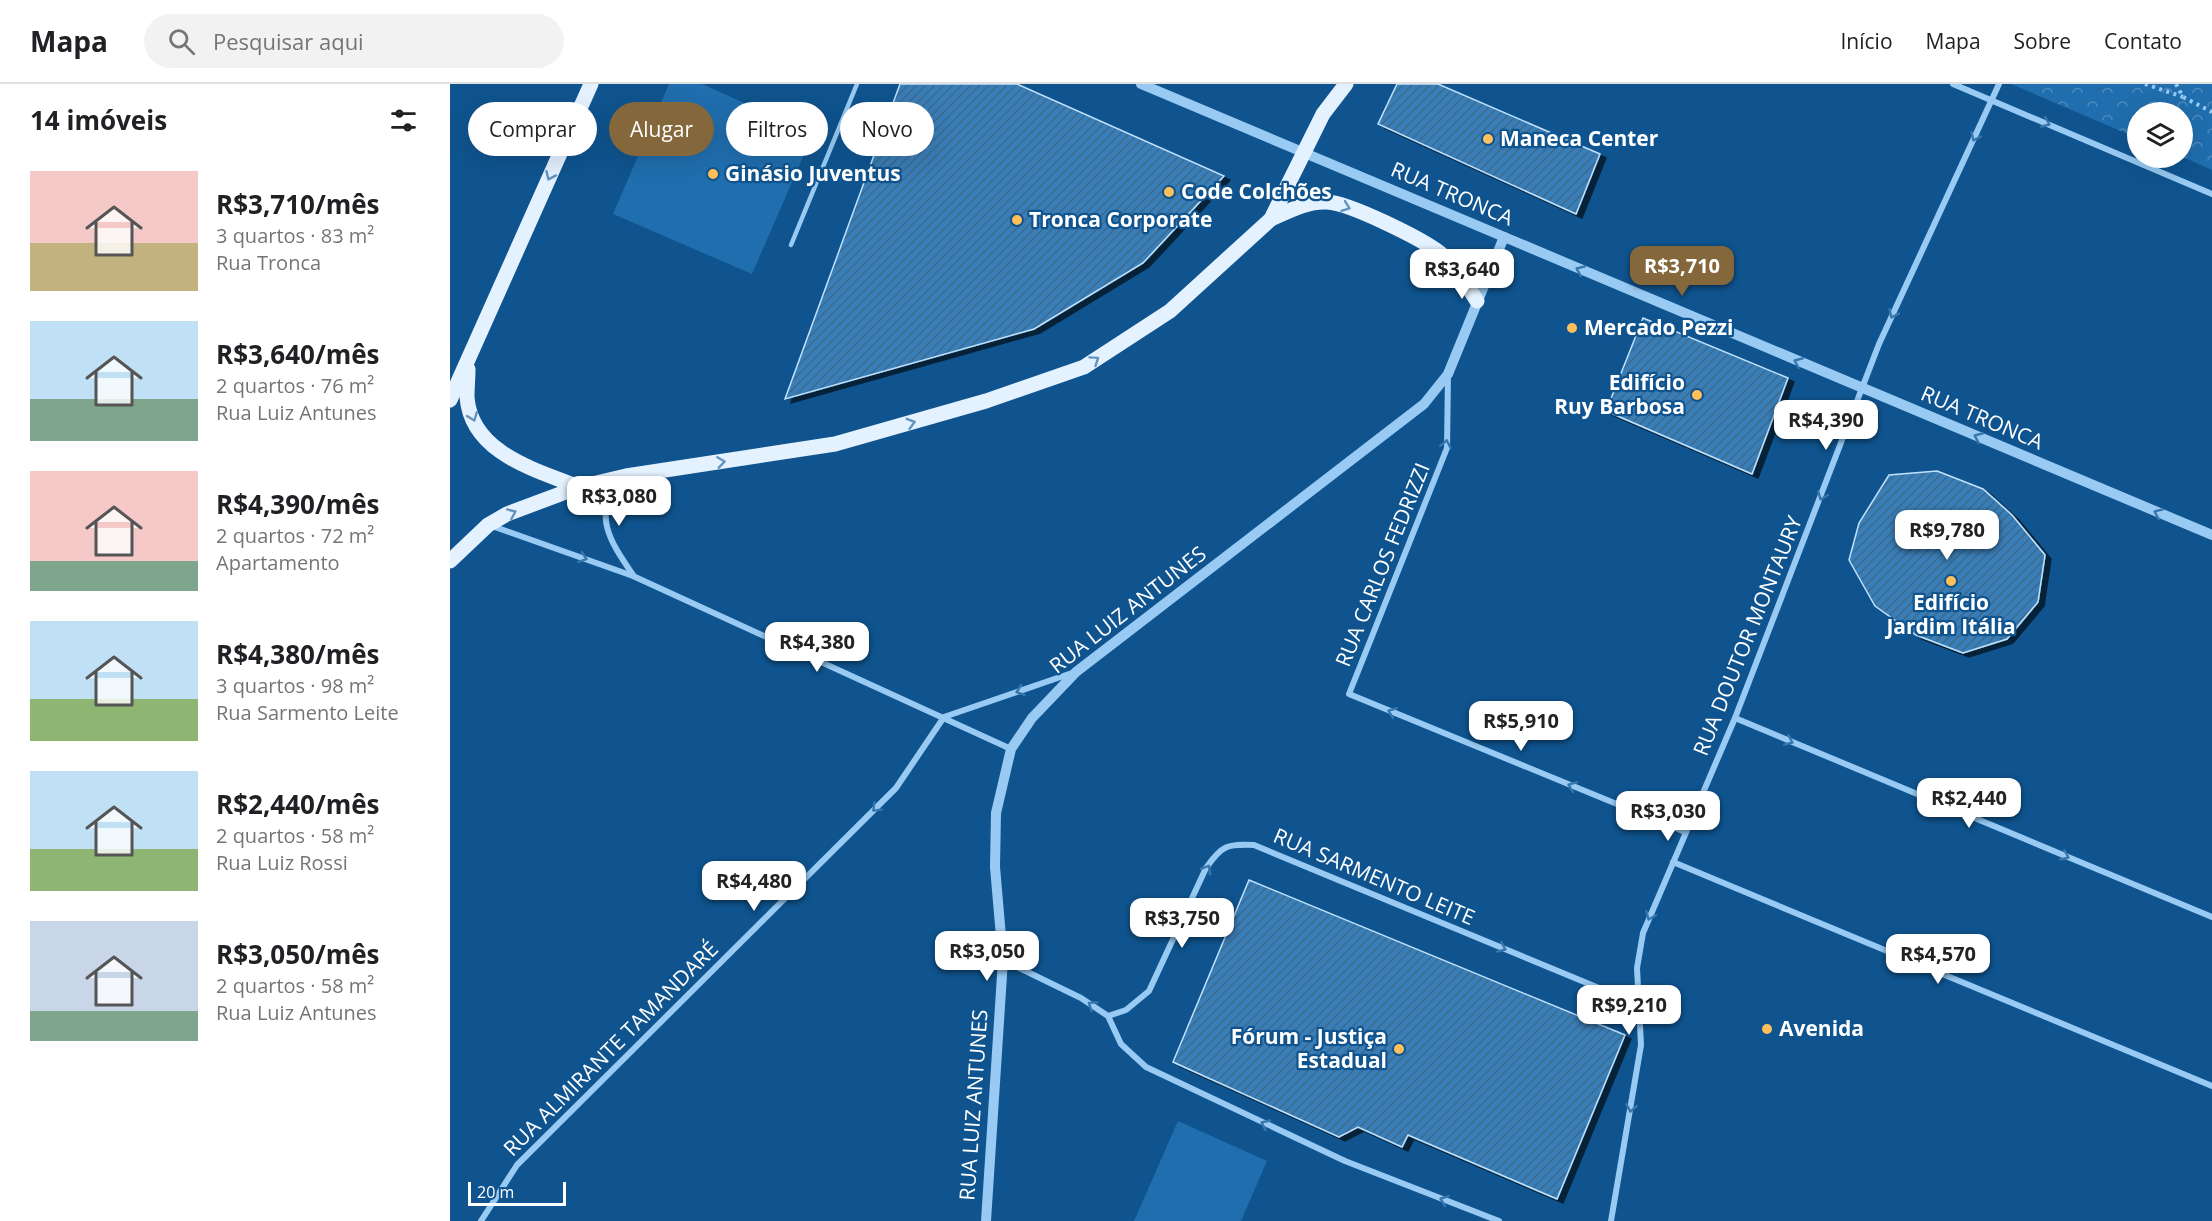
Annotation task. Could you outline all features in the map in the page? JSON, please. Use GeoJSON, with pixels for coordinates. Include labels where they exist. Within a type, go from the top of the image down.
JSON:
{"type":"FeatureCollection","features":[{"type":"Feature","properties":{"kind":"main road"},"geometry":{"type":"LineString","coordinates":[[450,400],[591,84]]}},
{"type":"Feature","properties":{"kind":"main road"},"geometry":{"type":"LineString","coordinates":[[1271,219],[1323,114],[1346,84]]}},
{"type":"Feature","properties":{"kind":"main road"},"geometry":{"type":"LineString","coordinates":[[450,561],[489,525],[507,514],[579,487],[626,476],[835,444],[986,401],[1084,368],[1170,310],[1271,219],[1305,204],[1328,202],[1345,206],[1400,230],[1440,253],[1457,270],[1477,300]]}},
{"type":"Feature","properties":{"kind":"main road"},"geometry":{"type":"LineString","coordinates":[[469,360],[467,398],[473,419],[482,435],[496,449],[518,461],[579,487]]}},
{"type":"Feature","properties":{"kind":"street","name":"RUA TRONCA"},"geometry":{"type":"LineString","coordinates":[[1140,84],[2212,535]]}},
{"type":"Feature","properties":{"kind":"street"},"geometry":{"type":"LineString","coordinates":[[1953,84],[2212,194]]}},
{"type":"Feature","properties":{"kind":"street","name":"RUA DOUTOR MONTAURY"},"geometry":{"type":"LineString","coordinates":[[1611,1221],[1641,1045],[1637,968],[1643,933],[1684,832],[1735,718],[1879,344],[2000,84]]}},
{"type":"Feature","properties":{"kind":"street","name":"RUA LUIZ ANTUNES"},"geometry":{"type":"LineString","coordinates":[[986,1221],[1003,960],[994,867],[996,813],[1011,748],[1032,718],[1076,672],[1409,418],[1424,404],[1448,374],[1504,237]]}},
{"type":"Feature","properties":{"kind":"street","name":"RUA CARLOS FEDRIZZI"},"geometry":{"type":"LineString","coordinates":[[1448,374],[1447,448],[1349,694],[1684,832]]}},
{"type":"Feature","properties":{"kind":"street"},"geometry":{"type":"LineString","coordinates":[[626,476],[610,492],[605,515],[608,535],[633,576]]}},
{"type":"Feature","properties":{"kind":"street"},"geometry":{"type":"LineString","coordinates":[[489,525],[633,576],[1011,748]]}},
{"type":"Feature","properties":{"kind":"street"},"geometry":{"type":"LineString","coordinates":[[944,717],[1076,672]]}},
{"type":"Feature","properties":{"kind":"street","name":"RUA ALMIRANTE TAMANDARÉ"},"geometry":{"type":"LineString","coordinates":[[481,1221],[517,1165],[896,788],[944,717]]}},
{"type":"Feature","properties":{"kind":"street"},"geometry":{"type":"LineString","coordinates":[[1735,718],[2212,917]]}},
{"type":"Feature","properties":{"kind":"street","name":"RUA SARMENTO LEITE"},"geometry":{"type":"LineString","coordinates":[[1108,1016],[1126,1010],[1149,991],[1206,867],[1219,850],[1233,844],[1254,845],[1640,1005]]}},
{"type":"Feature","properties":{"kind":"street"},"geometry":{"type":"LineString","coordinates":[[1673,862],[2212,1086]]}},
{"type":"Feature","properties":{"kind":"street"},"geometry":{"type":"LineString","coordinates":[[1003,960],[1081,998],[1108,1016],[1121,1044],[1146,1067],[1345,1161],[1499,1221]]}},
{"type":"Feature","properties":{"kind":"lane"},"geometry":{"type":"LineString","coordinates":[[791,244],[857,84]]}},
{"type":"Feature","properties":{"kind":"path"},"geometry":{"type":"LineString","coordinates":[[2145,84],[2184,97],[2212,112]]}},
{"type":"Feature","properties":{"kind":"path"},"geometry":{"type":"LineString","coordinates":[[2175,84],[2184,97]]}},
{"type":"Feature","properties":{"kind":"green space","name":"Ginásio Juventus"},"geometry":{"type":"Polygon","coordinates":[[[669,84],[702,84],[742,102],[726,102],[726,156],[803,156],[752,274],[613,214],[638,156],[714,156],[714,102],[661,102],[669,84]]]}},
{"type":"Feature","properties":{"kind":"green space"},"geometry":{"type":"Polygon","coordinates":[[[2011,84],[2212,84],[2212,170],[2193,161],[2193,102],[2127,102],[2127,134],[2011,84]]]}},
{"type":"Feature","properties":{"kind":"green space"},"geometry":{"type":"Polygon","coordinates":[[[1178,1121],[1267,1161],[1241,1221],[1134,1221],[1178,1121]]]}},
{"type":"Feature","properties":{"kind":"building","name":"Tronca Corporate"},"geometry":{"type":"Polygon","coordinates":[[[900,84],[1017,84],[1224,176],[1143,263],[1034,329],[785,399],[874,156],[934,156],[934,102],[893,102],[900,84]]]}},
{"type":"Feature","properties":{"kind":"building","name":"Maneca Center"},"geometry":{"type":"Polygon","coordinates":[[[1397,84],[1438,84],[1600,154],[1576,214],[1378,124],[1397,84]]]}},
{"type":"Feature","properties":{"kind":"building","name":"Edifício Ruy Barbosa"},"geometry":{"type":"Polygon","coordinates":[[[1643,318],[1788,378],[1752,474],[1606,411],[1643,318]]]}},
{"type":"Feature","properties":{"kind":"building","name":"Edifício Jardim Itália"},"geometry":{"type":"Polygon","coordinates":[[[1937,471],[1983,489],[2012,515],[2045,555],[2038,602],[2007,639],[1963,653],[1916,635],[1875,606],[1849,560],[1859,523],[1889,475],[1937,471]]]}},
{"type":"Feature","properties":{"kind":"building","name":"Fórum - Justiça Estadual"},"geometry":{"type":"Polygon","coordinates":[[[1249,880],[1625,1035],[1557,1199],[1408,1135],[1402,1147],[1358,1127],[1339,1137],[1173,1062],[1249,880]]]}},
{"type":"Feature","properties":{"kind":"place","name":"Maneca Center"},"geometry":{"type":"Point","coordinates":[1488,139]}},
{"type":"Feature","properties":{"kind":"place","name":"Ginásio Juventus"},"geometry":{"type":"Point","coordinates":[713,174]}},
{"type":"Feature","properties":{"kind":"place","name":"Code Colchões"},"geometry":{"type":"Point","coordinates":[1169,192]}},
{"type":"Feature","properties":{"kind":"place","name":"Tronca Corporate"},"geometry":{"type":"Point","coordinates":[1017,220]}},
{"type":"Feature","properties":{"kind":"place","name":"Mercado Pezzi"},"geometry":{"type":"Point","coordinates":[1572,328]}},
{"type":"Feature","properties":{"kind":"place","name":"Edifício Ruy Barbosa"},"geometry":{"type":"Point","coordinates":[1697,395]}},
{"type":"Feature","properties":{"kind":"place","name":"Edifício Jardim Itália"},"geometry":{"type":"Point","coordinates":[1951,581]}},
{"type":"Feature","properties":{"kind":"place","name":"Avenida"},"geometry":{"type":"Point","coordinates":[1767,1029]}},
{"type":"Feature","properties":{"kind":"place","name":"Fórum - Justiça Estadual"},"geometry":{"type":"Point","coordinates":[1399,1049]}}]}
